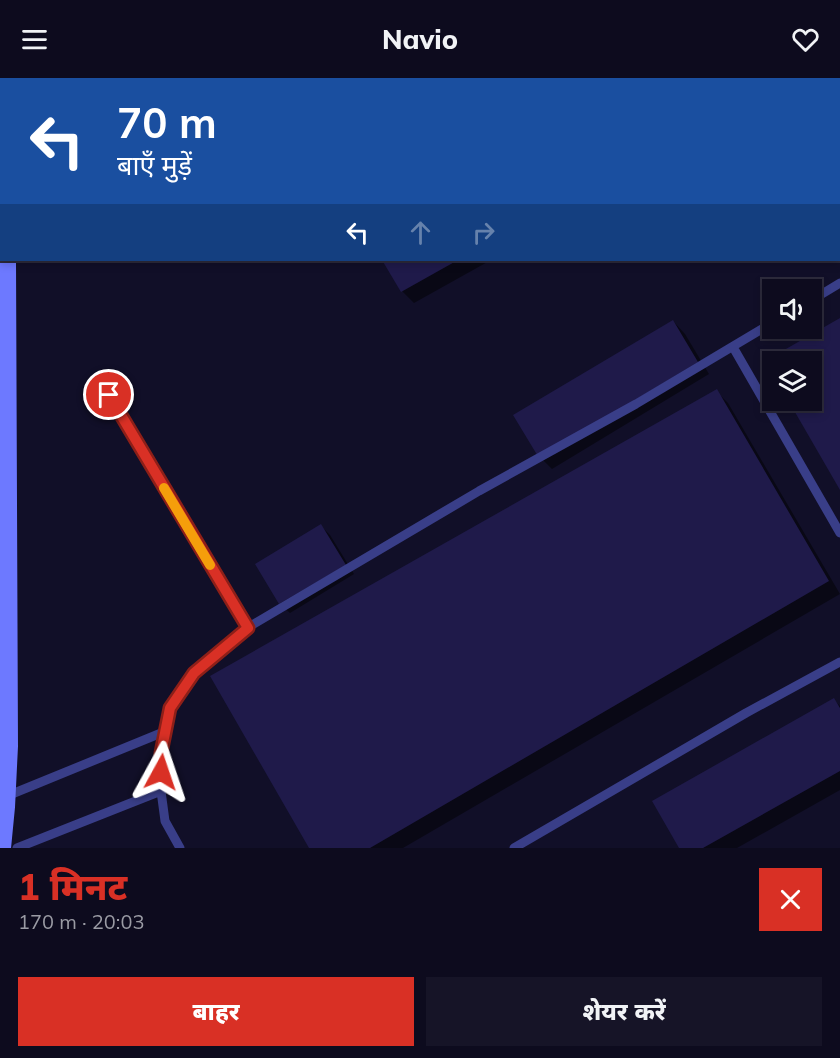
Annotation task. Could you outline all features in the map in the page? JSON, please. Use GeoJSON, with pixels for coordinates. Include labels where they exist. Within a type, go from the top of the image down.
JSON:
{"type":"FeatureCollection","features":[{"type":"Feature","properties":{"kind":"street"},"geometry":{"type":"LineString","coordinates":[[2,848],[9,746],[7,261]]}},
{"type":"Feature","properties":{"kind":"lane"},"geometry":{"type":"LineString","coordinates":[[822,294],[840,284]]}},
{"type":"Feature","properties":{"kind":"lane"},"geometry":{"type":"LineString","coordinates":[[180,848],[165,821],[161,791],[161,753],[170,708],[194,673],[248,628],[479,491],[636,404],[762,329]]}},
{"type":"Feature","properties":{"kind":"lane"},"geometry":{"type":"LineString","coordinates":[[733,347],[840,533]]}},
{"type":"Feature","properties":{"kind":"lane"},"geometry":{"type":"LineString","coordinates":[[109,395],[248,628]]}},
{"type":"Feature","properties":{"kind":"lane"},"geometry":{"type":"LineString","coordinates":[[514,848],[746,712],[840,662]]}},
{"type":"Feature","properties":{"kind":"lane"},"geometry":{"type":"LineString","coordinates":[[4,804],[166,730]]}},
{"type":"Feature","properties":{"kind":"lane"},"geometry":{"type":"LineString","coordinates":[[17,848],[161,791]]}},
{"type":"Feature","properties":{"kind":"building"},"geometry":{"type":"Polygon","coordinates":[[[383,261],[456,261],[401,292],[383,261]]]}},
{"type":"Feature","properties":{"kind":"building"},"geometry":{"type":"Polygon","coordinates":[[[840,318],[840,490],[794,411],[822,411],[822,351],[782,351],[803,339],[822,339],[822,328],[840,318]]]}},
{"type":"Feature","properties":{"kind":"building"},"geometry":{"type":"Polygon","coordinates":[[[673,320],[698,362],[539,458],[513,415],[673,320]]]}},
{"type":"Feature","properties":{"kind":"building"},"geometry":{"type":"Polygon","coordinates":[[[717,389],[829,581],[370,848],[309,848],[210,676],[717,389]]]}},
{"type":"Feature","properties":{"kind":"building"},"geometry":{"type":"Polygon","coordinates":[[[321,524],[346,565],[279,604],[255,564],[321,524]]]}},
{"type":"Feature","properties":{"kind":"building"},"geometry":{"type":"Polygon","coordinates":[[[834,698],[840,708],[840,771],[703,848],[679,848],[652,801],[834,698]]]}},
{"type":"Feature","properties":{"kind":"slow traffic"},"geometry":{"type":"LineString","coordinates":[[164,488],[210,565]]}},
{"type":"Feature","properties":{"kind":"route"},"geometry":{"type":"LineString","coordinates":[[109,395],[248,628],[194,673],[170,708],[161,753],[161,772]]}}]}
